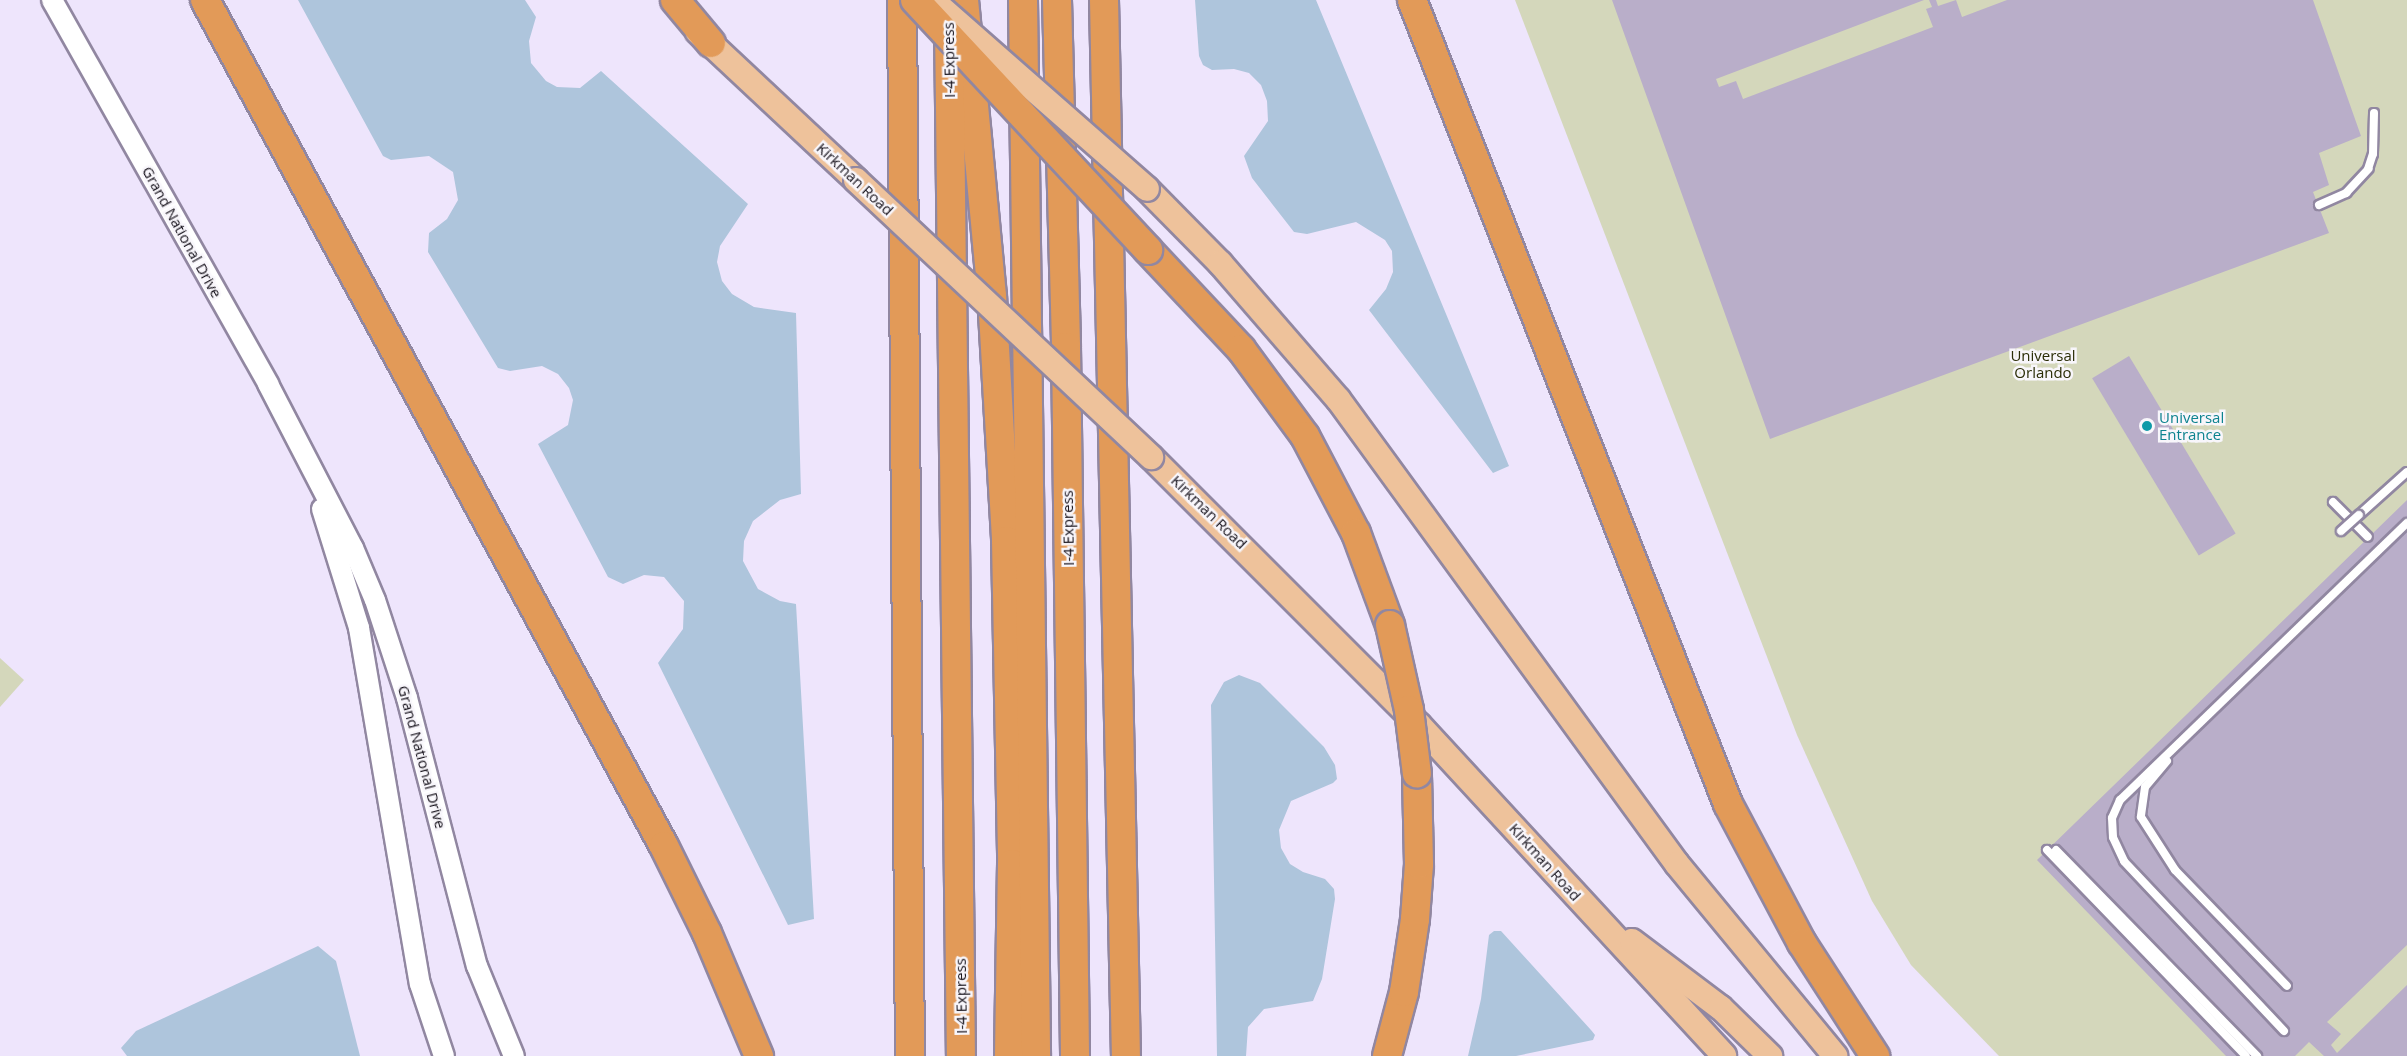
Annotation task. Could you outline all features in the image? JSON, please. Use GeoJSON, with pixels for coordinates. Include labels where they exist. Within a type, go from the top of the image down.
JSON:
{"type":"FeatureCollection","features":[{"type":"Feature","properties":{"kind":"highway"},"geometry":{"type":"LineString","coordinates":[[206,0],[664,846],[707,933],[759,1056]]}},
{"type":"Feature","properties":{"kind":"highway"},"geometry":{"type":"LineString","coordinates":[[675,0],[711,43]]}},
{"type":"Feature","properties":{"kind":"highway"},"geometry":{"type":"LineString","coordinates":[[883,0],[905,173]]}},
{"type":"Feature","properties":{"kind":"highway"},"geometry":{"type":"LineString","coordinates":[[902,0],[910,1056]]}},
{"type":"Feature","properties":{"kind":"highway"},"geometry":{"type":"LineString","coordinates":[[915,0],[1241,348],[1305,436],[1356,533],[1390,625],[1409,710],[1417,774],[1420,828],[1415,919],[1404,992],[1387,1056]]}},
{"type":"Feature","properties":{"kind":"highway","name":"I-4 Express"},"geometry":{"type":"LineString","coordinates":[[948,0],[961,1056]]}},
{"type":"Feature","properties":{"kind":"highway"},"geometry":{"type":"LineString","coordinates":[[964,0],[992,296],[1006,541],[1012,864],[1009,1056]]}},
{"type":"Feature","properties":{"kind":"highway"},"geometry":{"type":"LineString","coordinates":[[1023,0],[1036,1056]]}},
{"type":"Feature","properties":{"kind":"highway","name":"I-4 Express"},"geometry":{"type":"LineString","coordinates":[[1057,0],[1066,347],[1075,1056]]}},
{"type":"Feature","properties":{"kind":"highway"},"geometry":{"type":"LineString","coordinates":[[1104,0],[1126,1056]]}},
{"type":"Feature","properties":{"kind":"highway"},"geometry":{"type":"LineString","coordinates":[[1412,0],[1723,793],[1786,916],[1875,1056]]}},
{"type":"Feature","properties":{"kind":"main road","name":"Kirkman Road"},"geometry":{"type":"LineString","coordinates":[[662,0],[711,43],[1151,457],[1369,673],[1724,1056]]}},
{"type":"Feature","properties":{"kind":"main road"},"geometry":{"type":"LineString","coordinates":[[932,0],[1147,189],[1220,263],[1338,399],[1670,855],[1835,1056]]}},
{"type":"Feature","properties":{"kind":"main road"},"geometry":{"type":"LineString","coordinates":[[1566,885],[1607,922],[1721,1008],[1770,1056]]}},
{"type":"Feature","properties":{"kind":"street","name":"Grand National Drive"},"geometry":{"type":"LineString","coordinates":[[52,0],[268,384],[353,548],[375,600],[407,698],[477,966],[514,1056]]}},
{"type":"Feature","properties":{"kind":"street","name":"Grand National Drive"},"geometry":{"type":"LineString","coordinates":[[309,466],[359,628],[420,984],[444,1056]]}},
{"type":"Feature","properties":{"kind":"lane"},"geometry":{"type":"LineString","coordinates":[[2319,205],[2346,193],[2368,169],[2373,154],[2374,113]]}},
{"type":"Feature","properties":{"kind":"lane"},"geometry":{"type":"LineString","coordinates":[[2341,531],[2404,474]]}},
{"type":"Feature","properties":{"kind":"lane"},"geometry":{"type":"LineString","coordinates":[[2333,502],[2368,537]]}},
{"type":"Feature","properties":{"kind":"lane"},"geometry":{"type":"LineString","coordinates":[[2284,1031],[2124,861],[2113,837],[2112,818],[2120,800],[2407,522]]}},
{"type":"Feature","properties":{"kind":"lane"},"geometry":{"type":"LineString","coordinates":[[2196,728],[2145,787],[2141,817],[2169,864],[2287,987]]}},
{"type":"Feature","properties":{"kind":"lane"},"geometry":{"type":"LineString","coordinates":[[2246,1056],[2052,850],[2257,1056]]}},
{"type":"Feature","properties":{"kind":"green space","name":"Universal Orlando"},"geometry":{"type":"Polygon","coordinates":[[[1515,0],[2407,0],[2407,1056],[1999,1056],[1911,965],[1872,901],[1797,735],[1515,0]]]}},
{"type":"Feature","properties":{"kind":"green space"},"geometry":{"type":"Polygon","coordinates":[[[0,658],[24,680],[0,707],[0,658]]]}},
{"type":"Feature","properties":{"kind":"water"},"geometry":{"type":"Polygon","coordinates":[[[298,0],[525,0],[536,17],[529,41],[531,63],[546,81],[557,87],[580,88],[601,71],[748,204],[720,246],[717,262],[722,281],[732,294],[754,307],[796,313],[801,494],[780,500],[753,521],[744,541],[743,561],[758,589],[780,601],[796,604],[814,919],[788,925],[658,663],[683,629],[684,601],[664,577],[644,575],[623,584],[608,577],[538,444],[568,425],[573,400],[569,388],[558,374],[542,366],[510,371],[498,368],[428,252],[429,233],[447,219],[458,200],[453,172],[429,156],[391,160],[383,156],[298,0]]]}},
{"type":"Feature","properties":{"kind":"water"},"geometry":{"type":"Polygon","coordinates":[[[1195,0],[1316,0],[1509,466],[1493,473],[1369,310],[1386,289],[1393,272],[1392,251],[1385,240],[1356,222],[1307,234],[1294,232],[1252,178],[1244,156],[1268,121],[1267,101],[1261,85],[1249,73],[1234,69],[1212,70],[1203,65],[1199,56],[1195,0]]]}},
{"type":"Feature","properties":{"kind":"water"},"geometry":{"type":"Polygon","coordinates":[[[1239,675],[1260,683],[1324,747],[1335,765],[1337,779],[1333,783],[1291,801],[1279,830],[1281,848],[1290,864],[1303,872],[1325,879],[1334,889],[1335,899],[1322,979],[1313,1001],[1264,1009],[1248,1027],[1246,1056],[1217,1056],[1211,705],[1224,682],[1239,675]]]}},
{"type":"Feature","properties":{"kind":"water"},"geometry":{"type":"Polygon","coordinates":[[[1494,931],[1501,931],[1591,1030],[1595,1035],[1593,1040],[1516,1056],[1468,1056],[1481,999],[1489,935],[1494,931]]]}},
{"type":"Feature","properties":{"kind":"water"},"geometry":{"type":"Polygon","coordinates":[[[318,946],[336,961],[360,1056],[127,1056],[121,1048],[136,1031],[318,946]]]}},
{"type":"Feature","properties":{"kind":"building"},"geometry":{"type":"Polygon","coordinates":[[[1612,0],[1924,0],[1716,79],[1719,87],[1736,81],[1743,99],[1933,27],[1926,9],[1932,7],[1929,0],[1936,0],[1938,6],[1956,0],[1962,17],[2007,0],[2313,0],[2361,136],[2319,153],[2329,185],[2313,192],[2329,233],[1770,439],[1612,0]]]}},
{"type":"Feature","properties":{"kind":"building","name":"Universal Entrance"},"geometry":{"type":"Polygon","coordinates":[[[2129,356],[2236,533],[2199,556],[2092,378],[2129,356]]]}},
{"type":"Feature","properties":{"kind":"building"},"geometry":{"type":"Polygon","coordinates":[[[2407,500],[2407,945],[2327,1022],[2341,1034],[2331,1045],[2337,1053],[2407,985],[2407,1056],[2324,1056],[2309,1042],[2295,1056],[2226,1056],[2037,860],[2407,500]]]}},
{"type":"Feature","properties":{"kind":"place","name":"Universal Entrance"},"geometry":{"type":"Point","coordinates":[2147,426]}}]}
